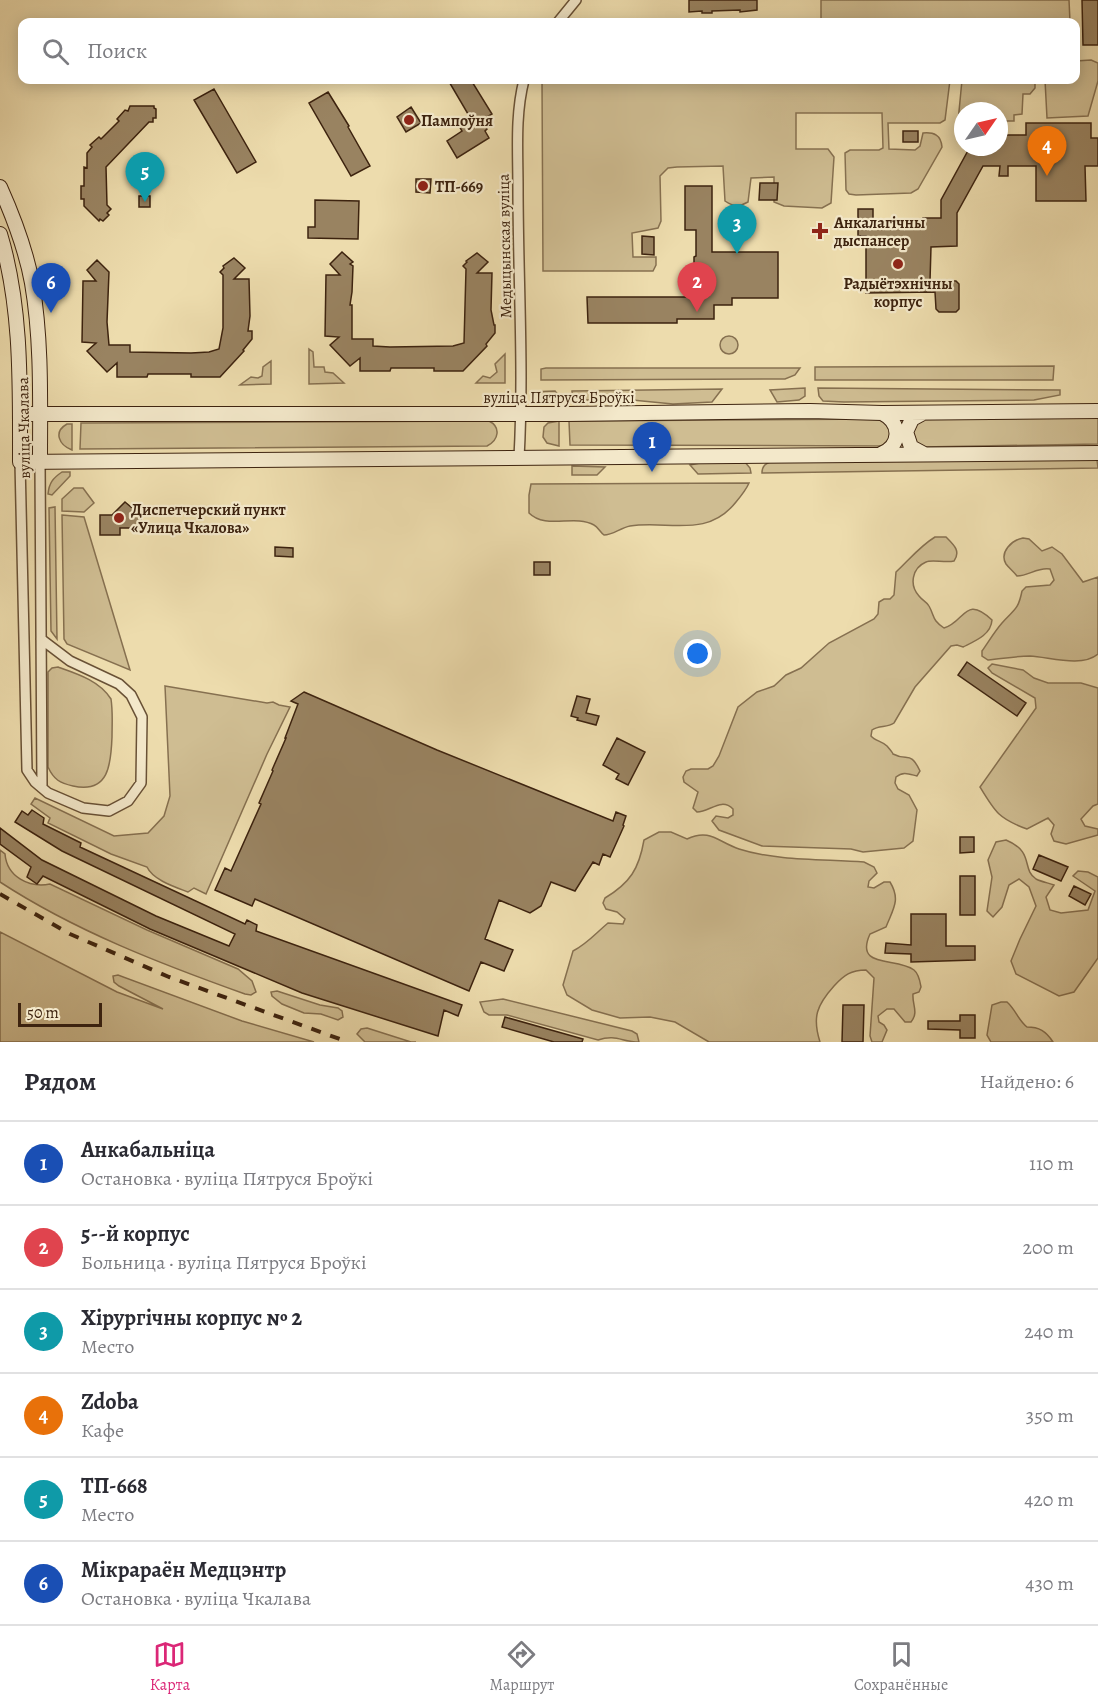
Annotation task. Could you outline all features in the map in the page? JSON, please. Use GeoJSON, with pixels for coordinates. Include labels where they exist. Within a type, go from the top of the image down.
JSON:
{"type":"FeatureCollection","features":[{"type":"Feature","properties":{"kind":"main road","name":"вуліца Чкалава"},"geometry":{"type":"LineString","coordinates":[[0,187],[19,237],[31,281],[36,315],[40,462]]}},
{"type":"Feature","properties":{"kind":"main road","name":"вуліца Чкалава"},"geometry":{"type":"LineString","coordinates":[[0,234],[8,259],[14,295],[20,462]]}},
{"type":"Feature","properties":{"kind":"main road","name":"вуліца Пятруся Броўкі"},"geometry":{"type":"LineString","coordinates":[[20,414],[1098,411]]}},
{"type":"Feature","properties":{"kind":"main road"},"geometry":{"type":"LineString","coordinates":[[881,454],[891,448],[897,433],[894,423],[882,413]]}},
{"type":"Feature","properties":{"kind":"main road"},"geometry":{"type":"LineString","coordinates":[[925,413],[912,419],[906,432],[911,447],[925,454]]}},
{"type":"Feature","properties":{"kind":"main road"},"geometry":{"type":"LineString","coordinates":[[20,462],[1098,453]]}},
{"type":"Feature","properties":{"kind":"street"},"geometry":{"type":"LineString","coordinates":[[561,18],[576,0]]}},
{"type":"Feature","properties":{"kind":"street","name":"Медыцынская вуліца"},"geometry":{"type":"LineString","coordinates":[[519,458],[522,413],[518,218],[519,100],[523,84]]}},
{"type":"Feature","properties":{"kind":"street","name":"вуліца Чкалава"},"geometry":{"type":"LineString","coordinates":[[20,462],[27,770],[42,788]]}},
{"type":"Feature","properties":{"kind":"street","name":"вуліца Чкалава"},"geometry":{"type":"LineString","coordinates":[[40,462],[42,788]]}},
{"type":"Feature","properties":{"kind":"street"},"geometry":{"type":"LineString","coordinates":[[41,639],[70,661],[119,684],[131,695],[142,717],[141,783],[128,801],[109,810],[83,808],[42,788]]}},
{"type":"Feature","properties":{"kind":"shaded area"},"geometry":{"type":"Polygon","coordinates":[[[821,0],[1069,0],[1070,18],[821,18],[821,0]]]}},
{"type":"Feature","properties":{"kind":"shaded area"},"geometry":{"type":"Polygon","coordinates":[[[1091,60],[1098,63],[1098,81],[1088,116],[1047,118],[1045,84],[1080,84],[1080,61],[1091,60]]]}},
{"type":"Feature","properties":{"kind":"shaded area"},"geometry":{"type":"Polygon","coordinates":[[[542,84],[950,84],[945,120],[940,123],[888,123],[889,149],[915,150],[920,146],[923,133],[936,135],[941,143],[942,147],[918,189],[911,193],[856,195],[849,194],[846,190],[845,153],[850,150],[883,148],[882,113],[796,113],[796,149],[828,149],[834,157],[831,203],[822,208],[784,206],[774,202],[774,177],[751,178],[748,202],[733,205],[725,201],[723,166],[668,168],[660,176],[661,221],[658,228],[632,233],[633,257],[656,257],[653,271],[543,271],[542,84]]]}},
{"type":"Feature","properties":{"kind":"shaded area"},"geometry":{"type":"Polygon","coordinates":[[[962,84],[1035,84],[1030,94],[1023,94],[1022,114],[1014,115],[1014,121],[1008,121],[1008,102],[960,102],[962,84]]]}},
{"type":"Feature","properties":{"kind":"shaded area"},"geometry":{"type":"Polygon","coordinates":[[[729,336],[735,339],[738,345],[735,351],[729,354],[723,351],[720,345],[723,339],[729,336]]]}},
{"type":"Feature","properties":{"kind":"shaded area"},"geometry":{"type":"Polygon","coordinates":[[[309,349],[313,352],[314,367],[324,367],[325,372],[333,373],[344,383],[309,384],[309,349]]]}},
{"type":"Feature","properties":{"kind":"shaded area"},"geometry":{"type":"Polygon","coordinates":[[[505,354],[505,383],[476,383],[483,376],[490,378],[497,372],[495,364],[505,354]]]}},
{"type":"Feature","properties":{"kind":"shaded area"},"geometry":{"type":"Polygon","coordinates":[[[271,361],[271,384],[240,385],[251,377],[262,376],[263,367],[271,361]]]}},
{"type":"Feature","properties":{"kind":"shaded area"},"geometry":{"type":"Polygon","coordinates":[[[1054,366],[1053,380],[815,380],[815,367],[1054,366]]]}},
{"type":"Feature","properties":{"kind":"shaded area"},"geometry":{"type":"Polygon","coordinates":[[[800,368],[795,375],[785,379],[541,380],[541,369],[800,368]]]}},
{"type":"Feature","properties":{"kind":"shaded area"},"geometry":{"type":"Polygon","coordinates":[[[805,388],[805,396],[799,400],[777,402],[770,390],[805,388]]]}},
{"type":"Feature","properties":{"kind":"shaded area"},"geometry":{"type":"Polygon","coordinates":[[[818,388],[1060,390],[1060,395],[1034,400],[844,402],[823,401],[819,396],[818,388]]]}},
{"type":"Feature","properties":{"kind":"shaded area"},"geometry":{"type":"Polygon","coordinates":[[[722,389],[712,402],[673,404],[632,400],[572,400],[572,391],[722,389]]]}},
{"type":"Feature","properties":{"kind":"shaded area"},"geometry":{"type":"Polygon","coordinates":[[[555,391],[560,400],[539,400],[530,392],[555,391]]]}},
{"type":"Feature","properties":{"kind":"shaded area"},"geometry":{"type":"Polygon","coordinates":[[[1098,418],[1098,444],[922,447],[917,444],[912,429],[920,421],[926,419],[1098,418]]]}},
{"type":"Feature","properties":{"kind":"shaded area"},"geometry":{"type":"Polygon","coordinates":[[[882,419],[893,432],[887,443],[882,446],[570,445],[569,421],[882,419]]]}},
{"type":"Feature","properties":{"kind":"shaded area"},"geometry":{"type":"Polygon","coordinates":[[[489,421],[497,430],[497,434],[487,446],[80,449],[81,423],[489,421]]]}},
{"type":"Feature","properties":{"kind":"shaded area"},"geometry":{"type":"Polygon","coordinates":[[[559,421],[559,446],[547,443],[543,437],[544,427],[548,423],[559,421]]]}},
{"type":"Feature","properties":{"kind":"shaded area"},"geometry":{"type":"Polygon","coordinates":[[[67,424],[72,424],[72,450],[67,448],[59,438],[60,431],[67,424]]]}},
{"type":"Feature","properties":{"kind":"shaded area"},"geometry":{"type":"Polygon","coordinates":[[[1097,460],[1098,468],[762,473],[764,466],[772,461],[1097,460]]]}},
{"type":"Feature","properties":{"kind":"shaded area"},"geometry":{"type":"Polygon","coordinates":[[[744,461],[751,473],[698,474],[690,465],[705,462],[744,461]]]}},
{"type":"Feature","properties":{"kind":"shaded area"},"geometry":{"type":"Polygon","coordinates":[[[572,466],[605,467],[597,475],[572,475],[572,466]]]}},
{"type":"Feature","properties":{"kind":"shaded area"},"geometry":{"type":"Polygon","coordinates":[[[62,472],[70,472],[70,476],[52,495],[48,494],[52,481],[62,472]]]}},
{"type":"Feature","properties":{"kind":"shaded area"},"geometry":{"type":"Polygon","coordinates":[[[749,483],[745,491],[725,513],[713,521],[686,526],[630,526],[604,535],[595,526],[586,522],[544,520],[529,513],[531,484],[749,483]]]}},
{"type":"Feature","properties":{"kind":"shaded area"},"geometry":{"type":"Polygon","coordinates":[[[74,488],[83,488],[94,503],[84,512],[62,511],[62,499],[74,488]]]}},
{"type":"Feature","properties":{"kind":"shaded area"},"geometry":{"type":"Polygon","coordinates":[[[55,507],[57,639],[51,631],[49,508],[55,507]]]}},
{"type":"Feature","properties":{"kind":"shaded area"},"geometry":{"type":"Polygon","coordinates":[[[62,515],[84,517],[130,670],[67,644],[64,639],[62,515]]]}},
{"type":"Feature","properties":{"kind":"shaded area"},"geometry":{"type":"Polygon","coordinates":[[[935,537],[946,537],[956,548],[956,557],[954,561],[931,561],[921,565],[915,572],[913,582],[916,592],[944,628],[966,612],[976,609],[992,620],[986,634],[977,640],[963,647],[951,646],[915,687],[894,723],[872,730],[873,738],[885,744],[893,754],[914,761],[920,771],[917,776],[901,774],[896,777],[895,783],[898,789],[909,795],[917,810],[913,841],[904,848],[863,852],[851,849],[762,846],[719,830],[712,821],[716,816],[728,818],[733,815],[733,809],[724,804],[697,812],[693,808],[698,792],[684,782],[683,777],[686,771],[708,769],[713,766],[738,707],[757,692],[774,686],[786,675],[801,668],[829,643],[874,619],[878,614],[879,602],[890,599],[894,595],[896,572],[935,537]]]}},
{"type":"Feature","properties":{"kind":"shaded area"},"geometry":{"type":"Polygon","coordinates":[[[1023,538],[1029,539],[1042,551],[1052,547],[1062,554],[1083,582],[1098,577],[1098,654],[1091,658],[1074,661],[1030,656],[988,660],[982,656],[982,651],[994,633],[1017,606],[1022,591],[1026,587],[1050,585],[1054,580],[1050,569],[1041,569],[1017,576],[1006,564],[1005,551],[1015,541],[1023,538]]]}},
{"type":"Feature","properties":{"kind":"shaded area"},"geometry":{"type":"Polygon","coordinates":[[[992,664],[1023,670],[1034,678],[1048,683],[1081,683],[1098,688],[1098,804],[1093,806],[1081,819],[1085,826],[1098,829],[1098,835],[1066,844],[1054,841],[1051,834],[1054,825],[1048,818],[1027,829],[1004,818],[985,796],[980,787],[1036,708],[1035,698],[992,673],[988,668],[992,664]]]}},
{"type":"Feature","properties":{"kind":"shaded area"},"geometry":{"type":"Polygon","coordinates":[[[58,667],[95,683],[111,699],[111,757],[106,775],[94,786],[64,784],[55,778],[48,767],[48,672],[58,667]]]}},
{"type":"Feature","properties":{"kind":"shaded area"},"geometry":{"type":"Polygon","coordinates":[[[165,686],[267,703],[273,702],[290,707],[206,894],[194,888],[188,892],[171,885],[154,876],[147,867],[111,854],[48,823],[50,818],[31,804],[35,798],[114,836],[148,833],[164,816],[170,796],[165,686]]]}},
{"type":"Feature","properties":{"kind":"shaded area"},"geometry":{"type":"Polygon","coordinates":[[[659,832],[671,832],[687,839],[708,835],[739,849],[769,856],[864,862],[874,867],[877,873],[869,881],[868,887],[874,888],[884,882],[890,882],[895,899],[886,927],[870,934],[867,945],[868,953],[879,960],[906,966],[917,974],[921,987],[919,992],[913,994],[915,1012],[911,1022],[905,1022],[894,1009],[887,1009],[878,1016],[879,1022],[887,1030],[882,1042],[872,1042],[870,1036],[874,978],[866,970],[852,972],[845,976],[834,986],[820,1005],[816,1025],[820,1042],[709,1042],[675,1022],[650,1017],[620,1018],[592,1010],[567,995],[563,985],[573,951],[608,923],[623,924],[625,919],[617,912],[606,909],[603,903],[605,898],[621,887],[632,874],[644,840],[659,832]]]}},
{"type":"Feature","properties":{"kind":"shaded area"},"geometry":{"type":"Polygon","coordinates":[[[1006,840],[1021,850],[1029,870],[1036,879],[1054,885],[1046,897],[1050,910],[1061,913],[1088,910],[1095,891],[1073,876],[1078,871],[1088,872],[1098,877],[1098,958],[1074,992],[1059,996],[1016,974],[1011,961],[1036,906],[1029,887],[1019,879],[1009,885],[1002,907],[993,917],[987,911],[992,877],[988,860],[996,842],[1006,840]]]}},
{"type":"Feature","properties":{"kind":"shaded area"},"geometry":{"type":"Polygon","coordinates":[[[0,850],[5,854],[10,869],[20,879],[34,884],[50,884],[147,930],[238,969],[252,981],[256,992],[251,995],[245,994],[182,971],[88,931],[29,900],[0,882],[0,850]]]}},
{"type":"Feature","properties":{"kind":"shaded area"},"geometry":{"type":"Polygon","coordinates":[[[0,932],[117,992],[163,1009],[119,986],[114,982],[113,976],[118,975],[242,1021],[314,1042],[0,1042],[0,932]]]}},
{"type":"Feature","properties":{"kind":"shaded area"},"geometry":{"type":"Polygon","coordinates":[[[277,991],[320,1005],[338,1008],[342,1011],[343,1017],[338,1020],[321,1014],[304,1013],[282,1004],[272,996],[271,992],[277,991]]]}},
{"type":"Feature","properties":{"kind":"shaded area"},"geometry":{"type":"Polygon","coordinates":[[[503,999],[632,1031],[637,1034],[639,1042],[614,1038],[598,1040],[507,1015],[489,1015],[484,1012],[480,1002],[503,999]]]}},
{"type":"Feature","properties":{"kind":"shaded area"},"geometry":{"type":"Polygon","coordinates":[[[1007,1002],[1027,1027],[1042,1030],[1053,1042],[991,1042],[987,1035],[992,1005],[1007,1002]]]}},
{"type":"Feature","properties":{"kind":"shaded area"},"geometry":{"type":"Polygon","coordinates":[[[367,1028],[411,1042],[365,1042],[357,1034],[361,1029],[367,1028]]]}},
{"type":"Feature","properties":{"kind":"building"},"geometry":{"type":"Polygon","coordinates":[[[689,0],[757,0],[757,10],[689,12],[689,0]]]}},
{"type":"Feature","properties":{"kind":"building"},"geometry":{"type":"Polygon","coordinates":[[[1082,0],[1098,0],[1098,45],[1083,45],[1082,0]]]}},
{"type":"Feature","properties":{"kind":"building"},"geometry":{"type":"Polygon","coordinates":[[[450,84],[473,84],[492,114],[482,120],[489,138],[457,158],[447,141],[462,131],[459,126],[471,119],[450,84]]]}},
{"type":"Feature","properties":{"kind":"building"},"geometry":{"type":"Polygon","coordinates":[[[214,89],[256,162],[237,173],[194,100],[214,89]]]}},
{"type":"Feature","properties":{"kind":"building"},"geometry":{"type":"Polygon","coordinates":[[[328,92],[370,166],[351,176],[309,103],[328,92]]]}},
{"type":"Feature","properties":{"kind":"building"},"geometry":{"type":"Polygon","coordinates":[[[130,106],[154,106],[156,118],[153,118],[153,122],[149,122],[106,167],[107,205],[111,209],[103,221],[100,219],[99,221],[84,206],[84,199],[81,199],[84,167],[87,168],[87,153],[92,147],[90,145],[99,137],[101,139],[130,106]]]}},
{"type":"Feature","properties":{"kind":"building","name":"Пампоўня"},"geometry":{"type":"Polygon","coordinates":[[[411,107],[421,123],[406,132],[397,117],[411,107]]]}},
{"type":"Feature","properties":{"kind":"building"},"geometry":{"type":"Polygon","coordinates":[[[1026,123],[1091,123],[1091,138],[1098,138],[1098,166],[1085,166],[1086,201],[1036,201],[1036,166],[1008,166],[1008,176],[999,176],[1000,166],[983,166],[957,213],[957,246],[931,247],[930,281],[956,281],[959,284],[959,309],[956,312],[939,312],[936,309],[935,292],[866,293],[866,236],[858,236],[858,209],[873,209],[873,225],[923,225],[923,218],[941,218],[941,200],[965,156],[1008,156],[1008,135],[1026,135],[1026,123]]]}},
{"type":"Feature","properties":{"kind":"building"},"geometry":{"type":"Polygon","coordinates":[[[903,131],[918,131],[918,142],[903,142],[903,131]]]}},
{"type":"Feature","properties":{"kind":"building","name":"ТП-669"},"geometry":{"type":"Polygon","coordinates":[[[416,179],[431,179],[430,193],[416,192],[416,179]]]}},
{"type":"Feature","properties":{"kind":"building"},"geometry":{"type":"Polygon","coordinates":[[[760,183],[778,183],[777,200],[759,200],[760,183]]]}},
{"type":"Feature","properties":{"kind":"building"},"geometry":{"type":"Polygon","coordinates":[[[685,186],[712,186],[712,252],[778,252],[778,298],[732,298],[732,305],[714,305],[714,319],[677,319],[677,323],[588,323],[587,297],[694,297],[696,230],[685,230],[685,186]]]}},
{"type":"Feature","properties":{"kind":"building"},"geometry":{"type":"Polygon","coordinates":[[[139,196],[150,196],[150,207],[139,207],[139,196]]]}},
{"type":"Feature","properties":{"kind":"building"},"geometry":{"type":"Polygon","coordinates":[[[315,200],[359,201],[358,239],[308,238],[308,227],[315,227],[315,200]]]}},
{"type":"Feature","properties":{"kind":"building"},"geometry":{"type":"Polygon","coordinates":[[[642,236],[654,237],[654,255],[642,254],[642,236]]]}},
{"type":"Feature","properties":{"kind":"building"},"geometry":{"type":"Polygon","coordinates":[[[342,252],[353,262],[350,264],[353,266],[350,305],[352,305],[352,339],[373,339],[373,346],[390,347],[453,346],[464,343],[466,269],[463,266],[477,253],[488,262],[477,273],[492,273],[491,310],[495,333],[486,344],[487,346],[463,371],[391,368],[390,371],[360,371],[360,358],[350,366],[330,345],[339,337],[325,336],[326,275],[340,275],[330,264],[342,252]]]}},
{"type":"Feature","properties":{"kind":"building"},"geometry":{"type":"Polygon","coordinates":[[[234,258],[245,268],[234,279],[249,279],[248,331],[252,331],[252,339],[220,377],[148,374],[147,377],[117,377],[117,363],[107,372],[87,351],[96,343],[82,342],[83,281],[96,281],[87,270],[97,260],[109,272],[107,322],[109,345],[130,345],[130,352],[191,353],[219,349],[223,328],[223,275],[220,272],[223,266],[234,258]]]}},
{"type":"Feature","properties":{"kind":"building","name":"Диспетчерский пункт «Улица Чкалова»"},"geometry":{"type":"Polygon","coordinates":[[[125,502],[131,507],[141,508],[141,528],[120,528],[120,535],[100,535],[100,515],[112,515],[125,502]]]}},
{"type":"Feature","properties":{"kind":"building"},"geometry":{"type":"Polygon","coordinates":[[[275,547],[293,548],[293,557],[275,556],[275,547]]]}},
{"type":"Feature","properties":{"kind":"building"},"geometry":{"type":"Polygon","coordinates":[[[534,562],[550,562],[550,575],[534,575],[534,562]]]}},
{"type":"Feature","properties":{"kind":"building"},"geometry":{"type":"Polygon","coordinates":[[[967,662],[1026,703],[1017,716],[958,675],[967,662]]]}},
{"type":"Feature","properties":{"kind":"building"},"geometry":{"type":"Polygon","coordinates":[[[304,692],[437,750],[613,821],[616,812],[626,816],[610,857],[603,854],[599,865],[593,862],[575,891],[551,882],[541,906],[530,913],[499,900],[485,939],[513,950],[504,971],[481,962],[469,991],[255,899],[252,906],[215,890],[225,868],[231,871],[261,804],[259,803],[298,704],[291,701],[304,692]]]}},
{"type":"Feature","properties":{"kind":"building"},"geometry":{"type":"Polygon","coordinates":[[[577,696],[590,699],[586,713],[599,716],[596,725],[571,716],[577,696]]]}},
{"type":"Feature","properties":{"kind":"building"},"geometry":{"type":"Polygon","coordinates":[[[617,738],[645,752],[628,785],[616,779],[619,774],[603,765],[617,738]]]}},
{"type":"Feature","properties":{"kind":"building"},"geometry":{"type":"Polygon","coordinates":[[[32,810],[44,818],[43,824],[81,843],[80,847],[245,924],[247,920],[257,925],[256,931],[462,1005],[458,1016],[444,1010],[438,1036],[302,993],[150,929],[43,876],[37,884],[27,877],[31,867],[0,844],[0,828],[42,860],[156,916],[229,946],[235,934],[62,851],[15,822],[22,811],[28,815],[32,810]]]}},
{"type":"Feature","properties":{"kind":"building"},"geometry":{"type":"Polygon","coordinates":[[[960,837],[974,837],[974,852],[960,853],[960,837]]]}},
{"type":"Feature","properties":{"kind":"building"},"geometry":{"type":"Polygon","coordinates":[[[1039,855],[1068,867],[1061,881],[1033,869],[1039,855]]]}},
{"type":"Feature","properties":{"kind":"building"},"geometry":{"type":"Polygon","coordinates":[[[960,876],[975,876],[975,915],[960,915],[960,876]]]}},
{"type":"Feature","properties":{"kind":"building"},"geometry":{"type":"Polygon","coordinates":[[[1074,886],[1091,894],[1085,905],[1069,896],[1074,886]]]}},
{"type":"Feature","properties":{"kind":"building"},"geometry":{"type":"Polygon","coordinates":[[[911,914],[946,914],[946,946],[975,946],[975,960],[911,962],[911,954],[885,953],[886,943],[911,945],[911,914]]]}},
{"type":"Feature","properties":{"kind":"building"},"geometry":{"type":"Polygon","coordinates":[[[843,1005],[864,1005],[863,1042],[842,1042],[843,1005]]]}},
{"type":"Feature","properties":{"kind":"building"},"geometry":{"type":"Polygon","coordinates":[[[960,1015],[975,1015],[975,1038],[960,1038],[960,1030],[928,1029],[928,1021],[960,1021],[960,1015]]]}},
{"type":"Feature","properties":{"kind":"building"},"geometry":{"type":"Polygon","coordinates":[[[505,1017],[583,1039],[582,1042],[554,1042],[502,1027],[505,1017]]]}},
{"type":"Feature","properties":{"kind":"railway"},"geometry":{"type":"LineString","coordinates":[[0,894],[70,934],[169,977],[348,1042]]}},
{"type":"Feature","properties":{"kind":"place","name":"Пампоўня"},"geometry":{"type":"Point","coordinates":[409,120]}},
{"type":"Feature","properties":{"kind":"place","name":"Zdoba"},"geometry":{"type":"Point","coordinates":[1047,176]}},
{"type":"Feature","properties":{"kind":"place","name":"ТП-669"},"geometry":{"type":"Point","coordinates":[423,186]}},
{"type":"Feature","properties":{"kind":"place","name":"ТП-668"},"geometry":{"type":"Point","coordinates":[145,202]}},
{"type":"Feature","properties":{"kind":"place","name":"Анкалагічны дыспансер"},"geometry":{"type":"Point","coordinates":[820,231]}},
{"type":"Feature","properties":{"kind":"place","name":"Хірургічны корпус № 2"},"geometry":{"type":"Point","coordinates":[737,254]}},
{"type":"Feature","properties":{"kind":"place","name":"Радыётэхнічны корпус"},"geometry":{"type":"Point","coordinates":[898,264]}},
{"type":"Feature","properties":{"kind":"place","name":"5--й корпус"},"geometry":{"type":"Point","coordinates":[697,312]}},
{"type":"Feature","properties":{"kind":"place","name":"Мікрараён Медцэнтр"},"geometry":{"type":"Point","coordinates":[51,313]}},
{"type":"Feature","properties":{"kind":"place","name":"Анкабальніца"},"geometry":{"type":"Point","coordinates":[652,472]}},
{"type":"Feature","properties":{"kind":"place","name":"Диспетчерский пункт «Улица Чкалова»"},"geometry":{"type":"Point","coordinates":[119,518]}}]}
